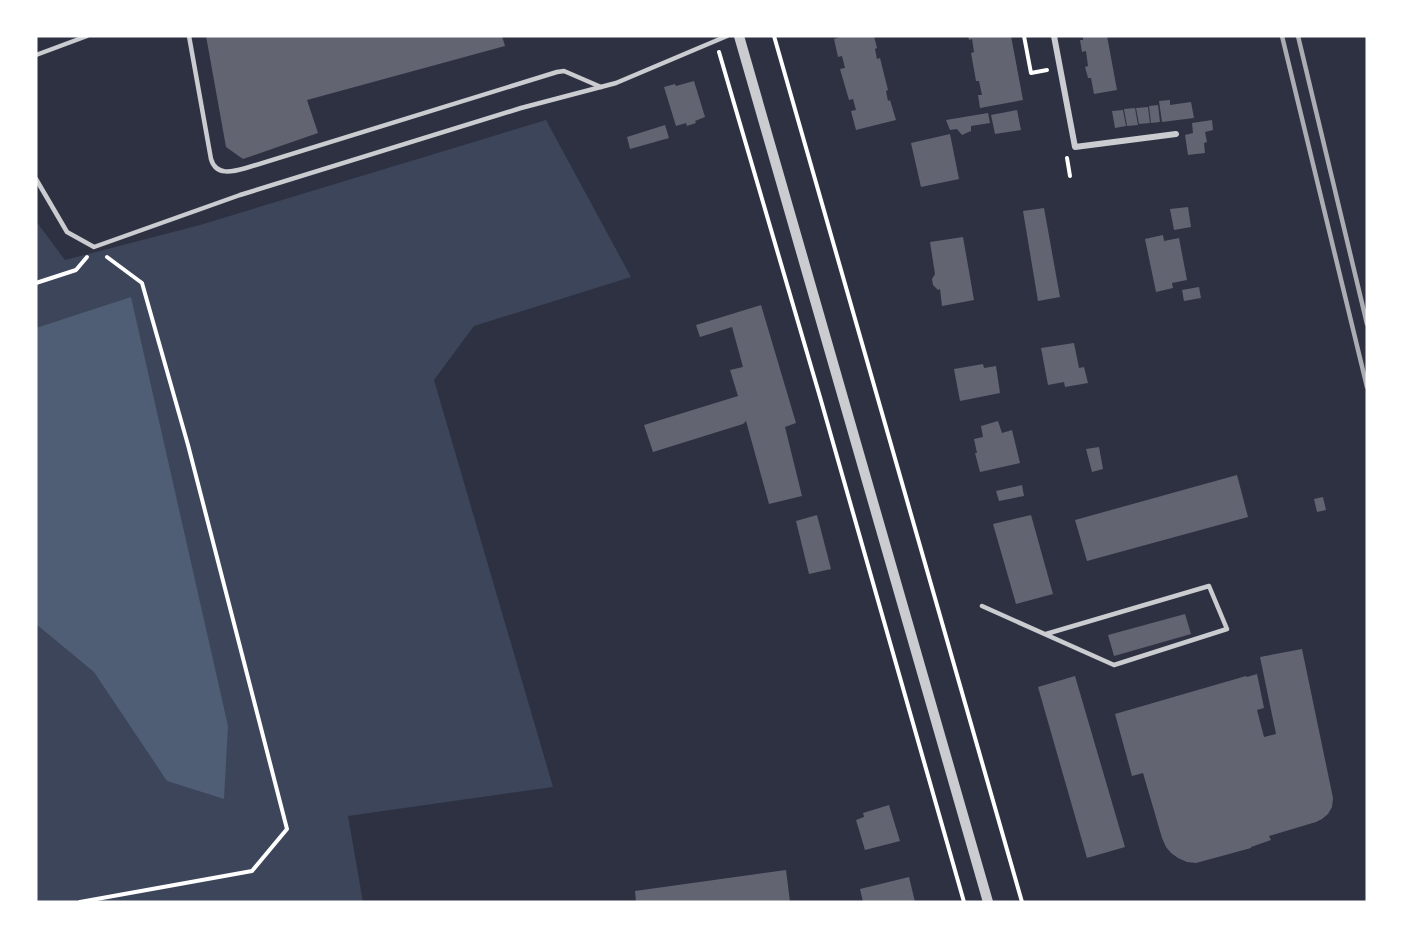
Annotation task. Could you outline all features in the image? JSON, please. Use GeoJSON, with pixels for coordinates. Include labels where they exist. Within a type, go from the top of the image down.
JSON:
{"type":"FeatureCollection","features":[{"type":"Feature","properties":{"kind":"street"},"geometry":{"type":"LineString","coordinates":[[739,36],[988,902]]}},
{"type":"Feature","properties":{"kind":"street"},"geometry":{"type":"LineString","coordinates":[[1054,36],[1075,147],[1176,134]]}},
{"type":"Feature","properties":{"kind":"lane"},"geometry":{"type":"LineString","coordinates":[[36,55],[87,36]]}},
{"type":"Feature","properties":{"kind":"lane"},"geometry":{"type":"LineString","coordinates":[[189,36],[211,159],[216,169],[226,172],[246,168],[564,70],[603,87]]}},
{"type":"Feature","properties":{"kind":"lane"},"geometry":{"type":"LineString","coordinates":[[36,179],[67,232],[94,247],[240,195],[521,108],[616,83],[727,36]]}},
{"type":"Feature","properties":{"kind":"lane"},"geometry":{"type":"LineString","coordinates":[[982,606],[1114,665],[1227,629],[1209,586],[1046,634]]}},
{"type":"Feature","properties":{"kind":"path"},"geometry":{"type":"LineString","coordinates":[[782,36],[774,37],[1022,902]]}},
{"type":"Feature","properties":{"kind":"path"},"geometry":{"type":"LineString","coordinates":[[1024,36],[1030,73],[1060,68]]}},
{"type":"Feature","properties":{"kind":"path"},"geometry":{"type":"LineString","coordinates":[[716,41],[817,385],[964,902]]}},
{"type":"Feature","properties":{"kind":"path"},"geometry":{"type":"LineString","coordinates":[[36,284],[76,270],[94,247],[142,283],[191,456],[287,829],[252,871],[80,902]]}},
{"type":"Feature","properties":{"kind":"shaded area"},"geometry":{"type":"Polygon","coordinates":[[[546,120],[631,277],[474,326],[434,380],[553,787],[348,816],[363,902],[36,902],[36,221],[65,260],[200,225],[546,120]]]}},
{"type":"Feature","properties":{"kind":"shaded area"},"geometry":{"type":"Polygon","coordinates":[[[131,297],[228,726],[224,799],[167,781],[94,672],[36,624],[36,328],[131,297]]]}},
{"type":"Feature","properties":{"kind":"building"},"geometry":{"type":"Polygon","coordinates":[[[206,36],[502,36],[505,46],[307,100],[318,133],[243,159],[226,147],[206,36]]]}},
{"type":"Feature","properties":{"kind":"building"},"geometry":{"type":"Polygon","coordinates":[[[843,36],[874,36],[877,59],[880,58],[888,90],[886,91],[888,101],[890,100],[896,120],[856,130],[851,111],[856,110],[853,99],[849,100],[840,69],[845,68],[842,56],[838,57],[834,39],[843,36]]]}},
{"type":"Feature","properties":{"kind":"building"},"geometry":{"type":"Polygon","coordinates":[[[968,36],[1011,36],[1023,100],[980,108],[978,95],[982,95],[979,81],[976,81],[971,53],[974,52],[972,39],[969,40],[968,36]]]}},
{"type":"Feature","properties":{"kind":"building"},"geometry":{"type":"Polygon","coordinates":[[[1083,36],[1107,36],[1117,90],[1094,94],[1091,78],[1088,78],[1085,67],[1088,66],[1086,51],[1082,52],[1080,40],[1083,40],[1083,36]]]}},
{"type":"Feature","properties":{"kind":"building"},"geometry":{"type":"Polygon","coordinates":[[[694,81],[705,117],[687,126],[686,123],[676,126],[664,87],[694,81]]]}},
{"type":"Feature","properties":{"kind":"building"},"geometry":{"type":"Polygon","coordinates":[[[1170,100],[1170,105],[1191,102],[1194,118],[1162,122],[1159,101],[1170,100]]]}},
{"type":"Feature","properties":{"kind":"building"},"geometry":{"type":"Polygon","coordinates":[[[1158,105],[1160,122],[1151,123],[1149,106],[1158,105]]]}},
{"type":"Feature","properties":{"kind":"building"},"geometry":{"type":"Polygon","coordinates":[[[1148,107],[1150,123],[1139,124],[1136,108],[1148,107]]]}},
{"type":"Feature","properties":{"kind":"building"},"geometry":{"type":"Polygon","coordinates":[[[1135,108],[1138,125],[1127,126],[1124,109],[1135,108]]]}},
{"type":"Feature","properties":{"kind":"building"},"geometry":{"type":"Polygon","coordinates":[[[1017,110],[1021,130],[995,134],[991,115],[1017,110]]]}},
{"type":"Feature","properties":{"kind":"building"},"geometry":{"type":"Polygon","coordinates":[[[1123,110],[1126,126],[1115,128],[1112,111],[1123,110]]]}},
{"type":"Feature","properties":{"kind":"building"},"geometry":{"type":"Polygon","coordinates":[[[988,113],[990,123],[971,126],[971,131],[962,135],[957,129],[950,130],[946,120],[988,113]]]}},
{"type":"Feature","properties":{"kind":"building"},"geometry":{"type":"Polygon","coordinates":[[[1212,120],[1213,130],[1205,132],[1207,142],[1204,143],[1205,153],[1188,155],[1185,135],[1193,133],[1192,123],[1212,120]]]}},
{"type":"Feature","properties":{"kind":"building"},"geometry":{"type":"Polygon","coordinates":[[[665,125],[669,138],[630,149],[627,137],[665,125]]]}},
{"type":"Feature","properties":{"kind":"building"},"geometry":{"type":"Polygon","coordinates":[[[950,134],[959,179],[921,187],[911,143],[950,134]]]}},
{"type":"Feature","properties":{"kind":"building"},"geometry":{"type":"Polygon","coordinates":[[[1188,207],[1191,227],[1174,230],[1170,209],[1188,207]]]}},
{"type":"Feature","properties":{"kind":"building"},"geometry":{"type":"Polygon","coordinates":[[[1044,208],[1060,297],[1038,301],[1023,211],[1044,208]]]}},
{"type":"Feature","properties":{"kind":"building"},"geometry":{"type":"Polygon","coordinates":[[[1163,235],[1164,241],[1179,238],[1187,280],[1172,283],[1173,288],[1156,292],[1145,239],[1163,235]]]}},
{"type":"Feature","properties":{"kind":"building"},"geometry":{"type":"Polygon","coordinates":[[[963,237],[974,300],[942,306],[940,289],[938,290],[933,285],[932,279],[935,274],[930,242],[963,237]]]}},
{"type":"Feature","properties":{"kind":"building"},"geometry":{"type":"Polygon","coordinates":[[[1199,287],[1201,298],[1184,301],[1182,290],[1199,287]]]}},
{"type":"Feature","properties":{"kind":"building"},"geometry":{"type":"Polygon","coordinates":[[[761,305],[796,423],[785,427],[802,496],[769,504],[746,421],[743,424],[653,452],[644,425],[738,396],[730,370],[743,367],[732,327],[700,337],[696,325],[761,305]]]}},
{"type":"Feature","properties":{"kind":"building"},"geometry":{"type":"Polygon","coordinates":[[[1074,343],[1079,368],[1084,367],[1088,383],[1065,387],[1064,382],[1048,385],[1041,348],[1074,343]]]}},
{"type":"Feature","properties":{"kind":"building"},"geometry":{"type":"Polygon","coordinates":[[[983,364],[984,368],[996,366],[1000,393],[960,401],[954,369],[983,364]]]}},
{"type":"Feature","properties":{"kind":"building"},"geometry":{"type":"Polygon","coordinates":[[[998,421],[1002,433],[1012,430],[1020,463],[980,472],[974,439],[983,437],[981,426],[998,421]]]}},
{"type":"Feature","properties":{"kind":"building"},"geometry":{"type":"Polygon","coordinates":[[[1099,447],[1103,469],[1092,472],[1086,449],[1099,447]]]}},
{"type":"Feature","properties":{"kind":"building"},"geometry":{"type":"Polygon","coordinates":[[[1237,475],[1248,517],[1087,561],[1075,520],[1237,475]]]}},
{"type":"Feature","properties":{"kind":"building"},"geometry":{"type":"Polygon","coordinates":[[[1022,485],[1024,496],[999,501],[996,491],[1022,485]]]}},
{"type":"Feature","properties":{"kind":"building"},"geometry":{"type":"Polygon","coordinates":[[[1323,497],[1326,510],[1317,512],[1314,499],[1323,497]]]}},
{"type":"Feature","properties":{"kind":"building"},"geometry":{"type":"Polygon","coordinates":[[[817,515],[831,569],[809,574],[796,521],[817,515]]]}},
{"type":"Feature","properties":{"kind":"building"},"geometry":{"type":"Polygon","coordinates":[[[1031,515],[1053,594],[1016,604],[993,524],[1031,515]]]}},
{"type":"Feature","properties":{"kind":"building"},"geometry":{"type":"Polygon","coordinates":[[[1185,614],[1191,634],[1114,656],[1108,635],[1185,614]]]}},
{"type":"Feature","properties":{"kind":"building"},"geometry":{"type":"Polygon","coordinates":[[[1302,649],[1333,798],[1328,814],[1316,822],[1269,836],[1271,840],[1251,848],[1196,863],[1178,858],[1166,847],[1162,838],[1143,773],[1132,776],[1115,714],[1257,674],[1264,708],[1257,710],[1264,737],[1276,734],[1260,657],[1302,649]]]}},
{"type":"Feature","properties":{"kind":"building"},"geometry":{"type":"Polygon","coordinates":[[[1075,676],[1125,847],[1087,858],[1038,687],[1075,676]]]}},
{"type":"Feature","properties":{"kind":"building"},"geometry":{"type":"Polygon","coordinates":[[[889,805],[900,841],[865,850],[856,820],[864,817],[863,813],[889,805]]]}},
{"type":"Feature","properties":{"kind":"building"},"geometry":{"type":"Polygon","coordinates":[[[786,870],[790,902],[636,902],[635,891],[786,870]]]}},
{"type":"Feature","properties":{"kind":"building"},"geometry":{"type":"Polygon","coordinates":[[[909,877],[915,902],[863,902],[860,889],[909,877]]]}},
{"type":"Feature","properties":{"kind":"railway"},"geometry":{"type":"LineString","coordinates":[[1282,36],[1367,387]]}},
{"type":"Feature","properties":{"kind":"railway"},"geometry":{"type":"LineString","coordinates":[[1298,36],[1367,324]]}}]}
